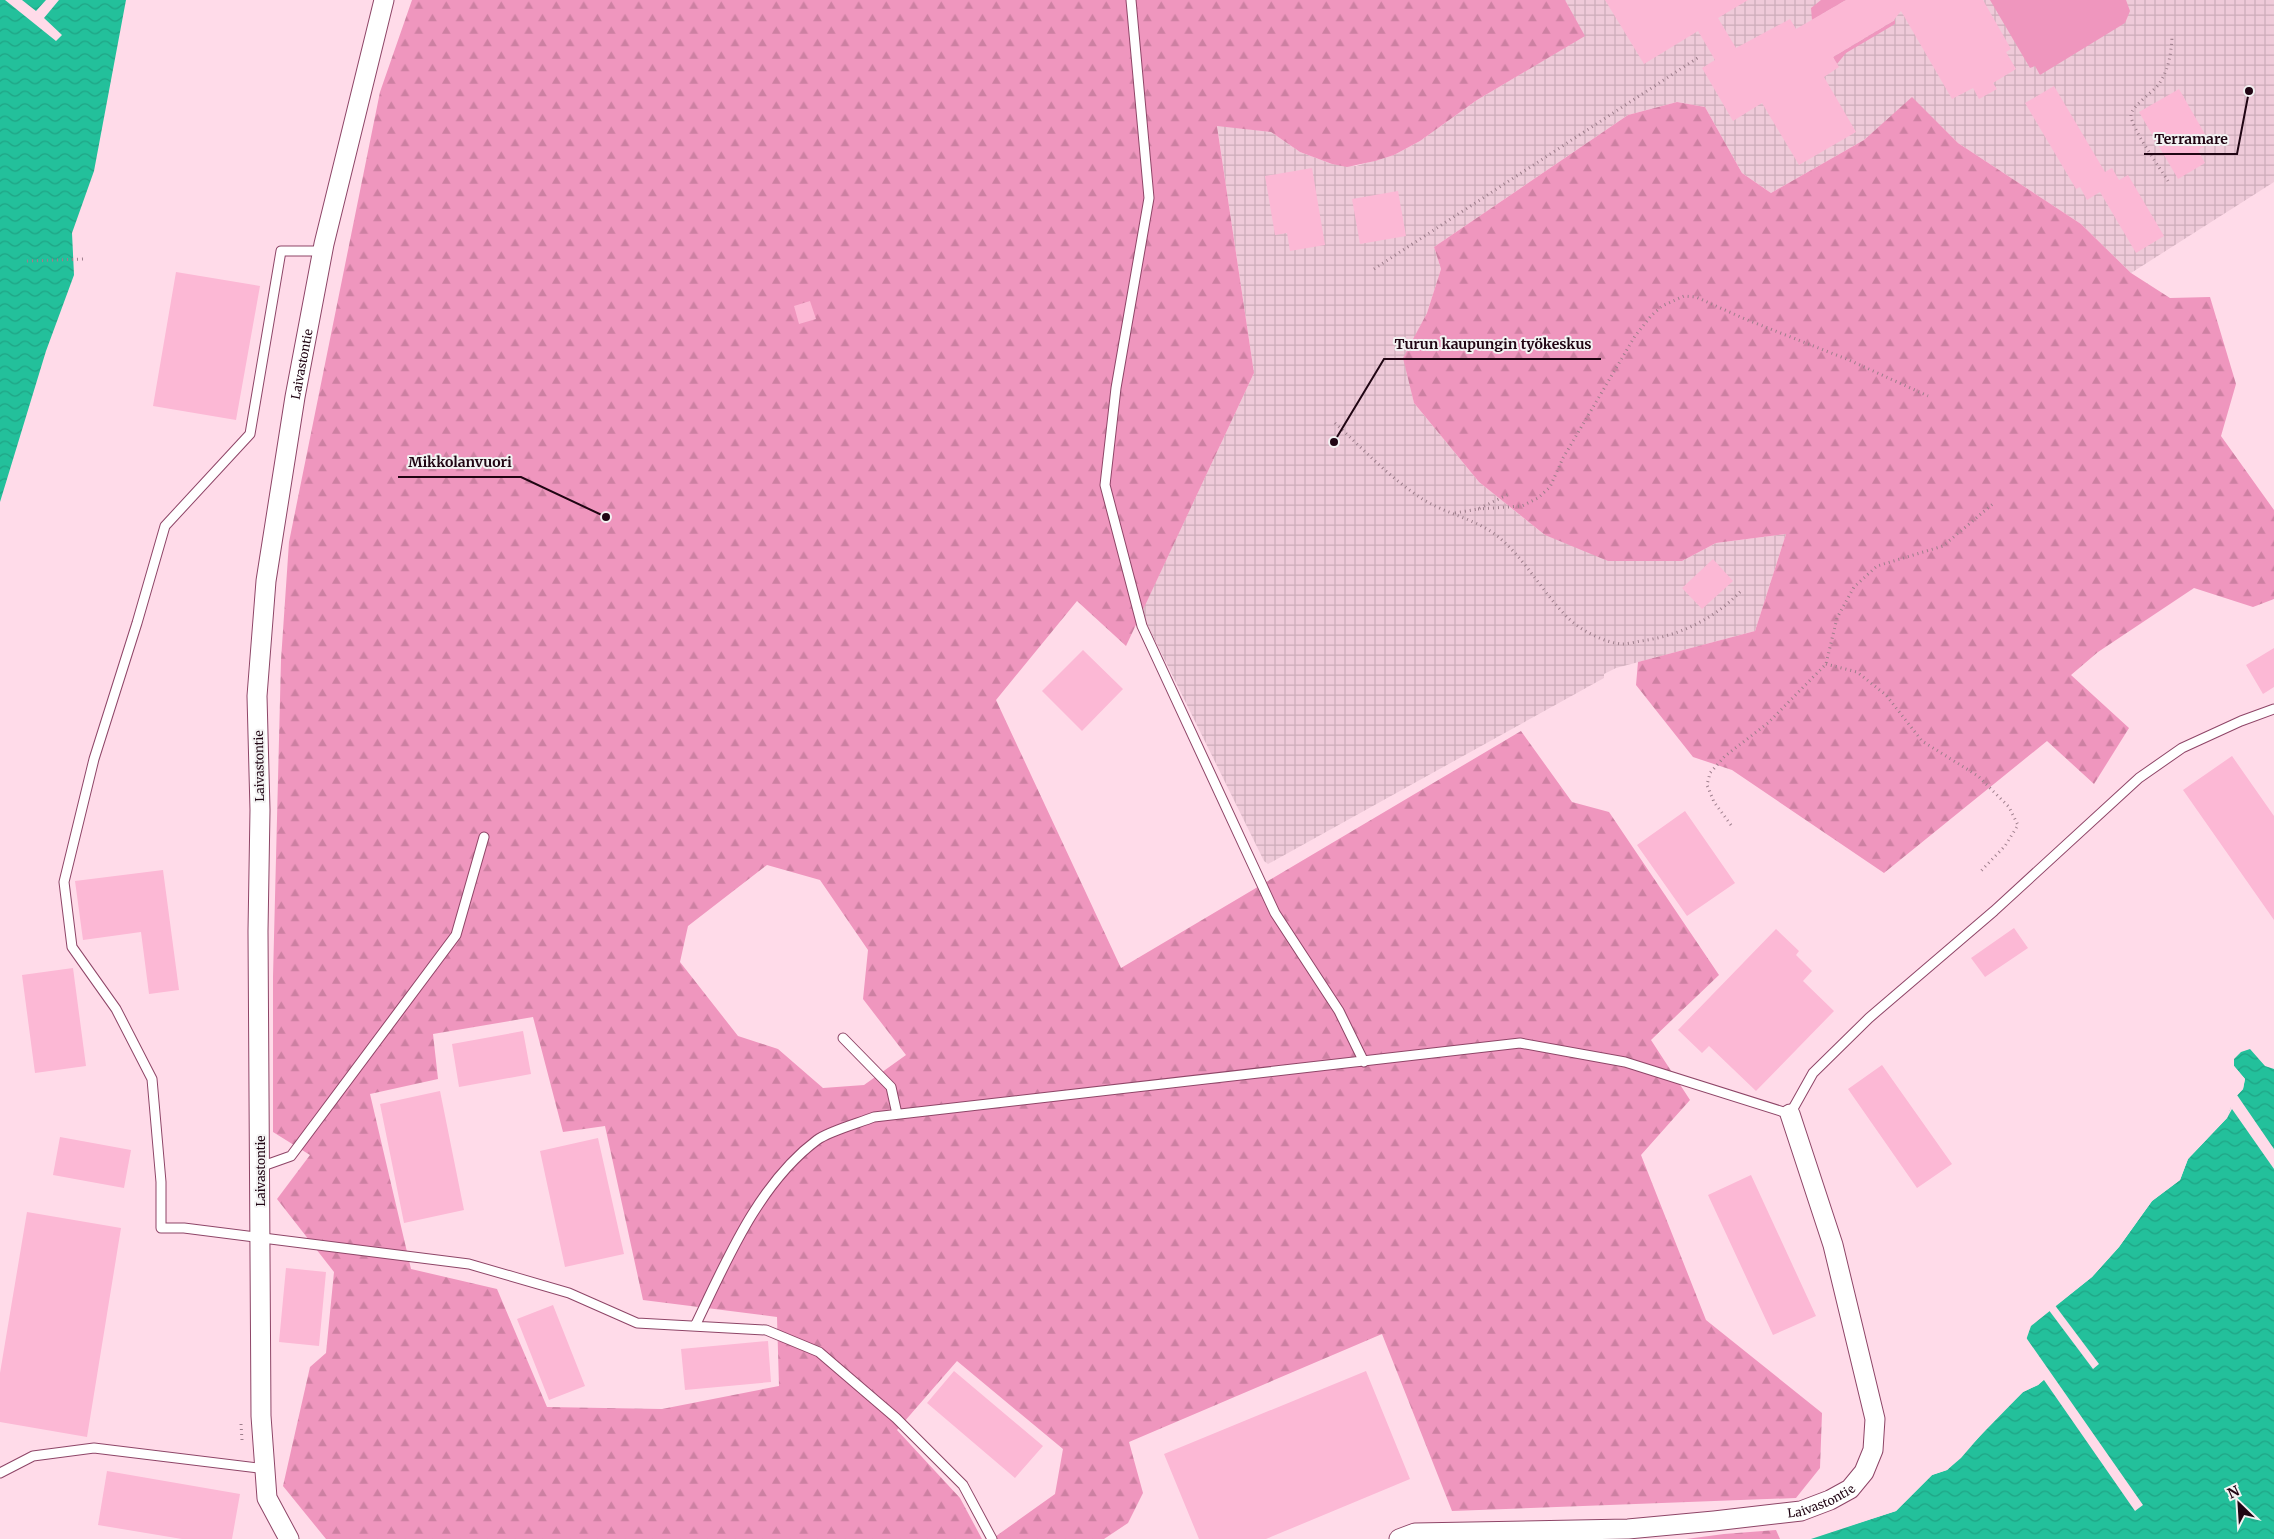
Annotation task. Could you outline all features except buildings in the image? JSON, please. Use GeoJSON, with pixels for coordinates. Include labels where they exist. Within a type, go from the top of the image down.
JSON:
{"type":"FeatureCollection","features":[{"type":"Feature","properties":{"kind":"street","name":"Laivastontie"},"geometry":{"type":"LineString","coordinates":[[289,1539],[267,1498],[261,1416],[258,931],[260,810],[257,696],[266,581],[295,397],[323,251],[384,0]]}},
{"type":"Feature","properties":{"kind":"street","name":"Laivastontie"},"geometry":{"type":"LineString","coordinates":[[1399,1539],[1415,1533],[1628,1530],[1714,1521],[1801,1511],[1830,1500],[1850,1489],[1864,1472],[1873,1450],[1875,1419],[1833,1246],[1790,1114]]}},
{"type":"Feature","properties":{"kind":"lane"},"geometry":{"type":"LineString","coordinates":[[1131,0],[1149,198],[1116,388],[1105,485],[1142,626],[1275,913],[1339,1011],[1364,1062]]}},
{"type":"Feature","properties":{"kind":"lane"},"geometry":{"type":"LineString","coordinates":[[323,251],[281,251],[250,434],[165,526],[94,759],[64,882],[72,947],[116,1009],[152,1079],[161,1182],[161,1228],[184,1228],[469,1264],[569,1293],[637,1323],[766,1330],[819,1352],[896,1418],[963,1484],[992,1539]]}},
{"type":"Feature","properties":{"kind":"lane"},"geometry":{"type":"LineString","coordinates":[[695,1326],[738,1237],[779,1176],[818,1139],[874,1117],[1520,1043],[1625,1062],[1790,1114],[1813,1073],[1869,1018],[1994,911],[2139,778],[2182,748],[2241,721],[2274,709]]}},
{"type":"Feature","properties":{"kind":"lane"},"geometry":{"type":"LineString","coordinates":[[260,1167],[291,1156],[456,935],[484,838]]}},
{"type":"Feature","properties":{"kind":"lane"},"geometry":{"type":"LineString","coordinates":[[843,1038],[891,1087],[896,1114]]}},
{"type":"Feature","properties":{"kind":"lane"},"geometry":{"type":"LineString","coordinates":[[0,1473],[33,1456],[94,1448],[266,1469]]}},
{"type":"Feature","properties":{"kind":"path"},"geometry":{"type":"LineString","coordinates":[[2168,181],[2141,138],[2131,115],[2132,110],[2148,97],[2165,72],[2169,61],[2172,36]]}},
{"type":"Feature","properties":{"kind":"path"},"geometry":{"type":"LineString","coordinates":[[1374,269],[1699,57]]}},
{"type":"Feature","properties":{"kind":"path"},"geometry":{"type":"LineString","coordinates":[[27,261],[85,259]]}},
{"type":"Feature","properties":{"kind":"path"},"geometry":{"type":"LineString","coordinates":[[1478,509],[1522,506],[1538,498],[1550,487],[1563,458],[1635,336],[1650,316],[1662,306],[1684,296],[1696,297],[1745,319],[1848,360],[1928,396]]}},
{"type":"Feature","properties":{"kind":"path"},"geometry":{"type":"LineString","coordinates":[[1335,423],[1398,482],[1426,501],[1495,534],[1515,553],[1535,576],[1548,596],[1570,620],[1596,636],[1622,644],[1652,640],[1679,632],[1708,618],[1728,604],[1740,591]]}},
{"type":"Feature","properties":{"kind":"path"},"geometry":{"type":"LineString","coordinates":[[1452,513],[1461,514],[1478,509],[1509,494]]}},
{"type":"Feature","properties":{"kind":"path"},"geometry":{"type":"LineString","coordinates":[[1731,825],[1714,802],[1707,785],[1710,773],[1725,756],[1768,723],[1826,664],[1837,618],[1854,587],[1877,566],[1943,546],[1994,503]]}},
{"type":"Feature","properties":{"kind":"path"},"geometry":{"type":"LineString","coordinates":[[1826,664],[1857,672],[1886,695],[1922,741],[1978,776],[2008,807],[2018,825],[2006,846],[1979,873]]}},
{"type":"Feature","properties":{"kind":"shaded area"},"geometry":{"type":"Polygon","coordinates":[[[1565,0],[2274,0],[2274,182],[2131,273],[2081,224],[1958,143],[1912,98],[1864,140],[1771,193],[1742,173],[1705,107],[1677,102],[1628,115],[1434,247],[1441,269],[1427,313],[1404,358],[1414,403],[1479,482],[1545,535],[1682,561],[1716,543],[1786,534],[1755,631],[1616,668],[1604,674],[1604,678],[1268,864],[1264,861],[1147,624],[1143,609],[1254,373],[1217,125],[1271,132],[1300,152],[1332,164],[1356,166],[1394,155],[1420,141],[1477,100],[1584,36],[1565,0]]]}},
{"type":"Feature","properties":{"kind":"green space"},"geometry":{"type":"Polygon","coordinates":[[[412,0],[1565,0],[1585,36],[1477,100],[1420,141],[1394,155],[1347,167],[1332,164],[1300,152],[1271,132],[1217,126],[1254,373],[1126,646],[1077,601],[996,700],[1121,968],[1521,731],[1572,802],[1609,812],[1719,975],[1651,1040],[1690,1100],[1641,1155],[1706,1320],[1822,1413],[1820,1468],[1796,1498],[1452,1511],[1382,1334],[1129,1442],[1143,1493],[1128,1523],[1104,1539],[992,1539],[1055,1494],[1063,1449],[957,1361],[897,1430],[960,1498],[982,1539],[326,1539],[283,1486],[310,1367],[326,1353],[334,1272],[277,1199],[310,1155],[273,1132],[273,977],[281,660],[289,542],[380,92],[412,0]],[[767,865],[688,926],[680,962],[738,1036],[778,1049],[823,1088],[864,1085],[906,1055],[863,999],[868,950],[820,880],[767,865]],[[533,1017],[433,1034],[438,1079],[370,1094],[411,1269],[497,1289],[547,1407],[662,1409],[779,1386],[777,1317],[643,1300],[605,1126],[563,1132],[533,1017]]]}},
{"type":"Feature","properties":{"kind":"green space"},"geometry":{"type":"Polygon","coordinates":[[[1821,0],[1846,0],[1812,20],[1811,8],[1821,0]]]}},
{"type":"Feature","properties":{"kind":"green space"},"geometry":{"type":"Polygon","coordinates":[[[1990,0],[2126,0],[2130,11],[2125,23],[2040,75],[2035,66],[2030,68],[1990,0]]]}},
{"type":"Feature","properties":{"kind":"green space"},"geometry":{"type":"Polygon","coordinates":[[[1895,20],[1895,24],[1846,53],[1837,64],[1833,57],[1895,20]]]}},
{"type":"Feature","properties":{"kind":"green space"},"geometry":{"type":"Polygon","coordinates":[[[1912,97],[1958,143],[2081,224],[2131,273],[2170,298],[2210,297],[2236,384],[2221,436],[2274,510],[2274,599],[2253,607],[2194,588],[2098,652],[2071,675],[2129,728],[2094,784],[2047,741],[1884,873],[1732,770],[1693,757],[1636,685],[1638,662],[1755,631],[1786,534],[1716,543],[1682,561],[1608,561],[1545,535],[1479,482],[1414,403],[1403,358],[1427,313],[1441,269],[1434,247],[1628,115],[1677,102],[1705,107],[1742,173],[1771,193],[1864,140],[1912,97]]]}},
{"type":"Feature","properties":{"kind":"green space"},"geometry":{"type":"Polygon","coordinates":[[[1776,1530],[1780,1539],[1686,1539],[1724,1534],[1776,1530]]]}},
{"type":"Feature","properties":{"kind":"water"},"geometry":{"type":"Polygon","coordinates":[[[0,0],[126,0],[94,171],[72,233],[74,275],[46,351],[0,502],[0,0]]]}},
{"type":"Feature","properties":{"kind":"water"},"geometry":{"type":"Polygon","coordinates":[[[2250,1049],[2265,1066],[2274,1069],[2274,1539],[1811,1539],[1896,1511],[1932,1475],[1947,1470],[2023,1392],[2038,1385],[2045,1378],[2042,1366],[2025,1343],[2031,1326],[2092,1277],[2119,1247],[2152,1201],[2180,1180],[2188,1159],[2227,1118],[2234,1099],[2243,1089],[2245,1079],[2234,1066],[2234,1059],[2241,1052],[2250,1049]]]}},
{"type":"Feature","properties":{"kind":"pier"},"geometry":{"type":"Polygon","coordinates":[[[5,0],[22,0],[36,11],[46,0],[59,0],[44,18],[62,35],[56,41],[5,0]]]}},
{"type":"Feature","properties":{"kind":"pier"},"geometry":{"type":"Polygon","coordinates":[[[2234,1066],[2245,1079],[2243,1089],[2237,1095],[2274,1149],[2274,1169],[2232,1109],[2227,1118],[2188,1159],[2180,1180],[2152,1201],[2119,1247],[2092,1277],[2059,1303],[2056,1302],[2091,1275],[2117,1246],[2150,1199],[2178,1178],[2186,1158],[2225,1117],[2230,1110],[2232,1097],[2241,1088],[2242,1079],[2232,1068],[2234,1066]]]}},
{"type":"Feature","properties":{"kind":"pier"},"geometry":{"type":"Polygon","coordinates":[[[2054,1304],[2099,1364],[2093,1369],[2048,1309],[2054,1304]]]}},
{"type":"Feature","properties":{"kind":"pier"},"geometry":{"type":"Polygon","coordinates":[[[2025,1336],[2143,1505],[2135,1511],[2044,1380],[2023,1392],[1992,1422],[1961,1458],[1947,1470],[1932,1475],[1896,1511],[1808,1539],[1895,1509],[1930,1473],[1946,1468],[1959,1456],[1990,1420],[2021,1391],[2037,1383],[2042,1377],[2039,1367],[2023,1344],[2025,1336]]]}},
{"type":"Feature","properties":{"kind":"place","name":"Terramare"},"geometry":{"type":"Point","coordinates":[2249,91]}},
{"type":"Feature","properties":{"kind":"place","name":"Turun kaupungin työkeskus"},"geometry":{"type":"Point","coordinates":[1334,442]}},
{"type":"Feature","properties":{"kind":"place","name":"Mikkolanvuori"},"geometry":{"type":"Point","coordinates":[606,517]}}]}
